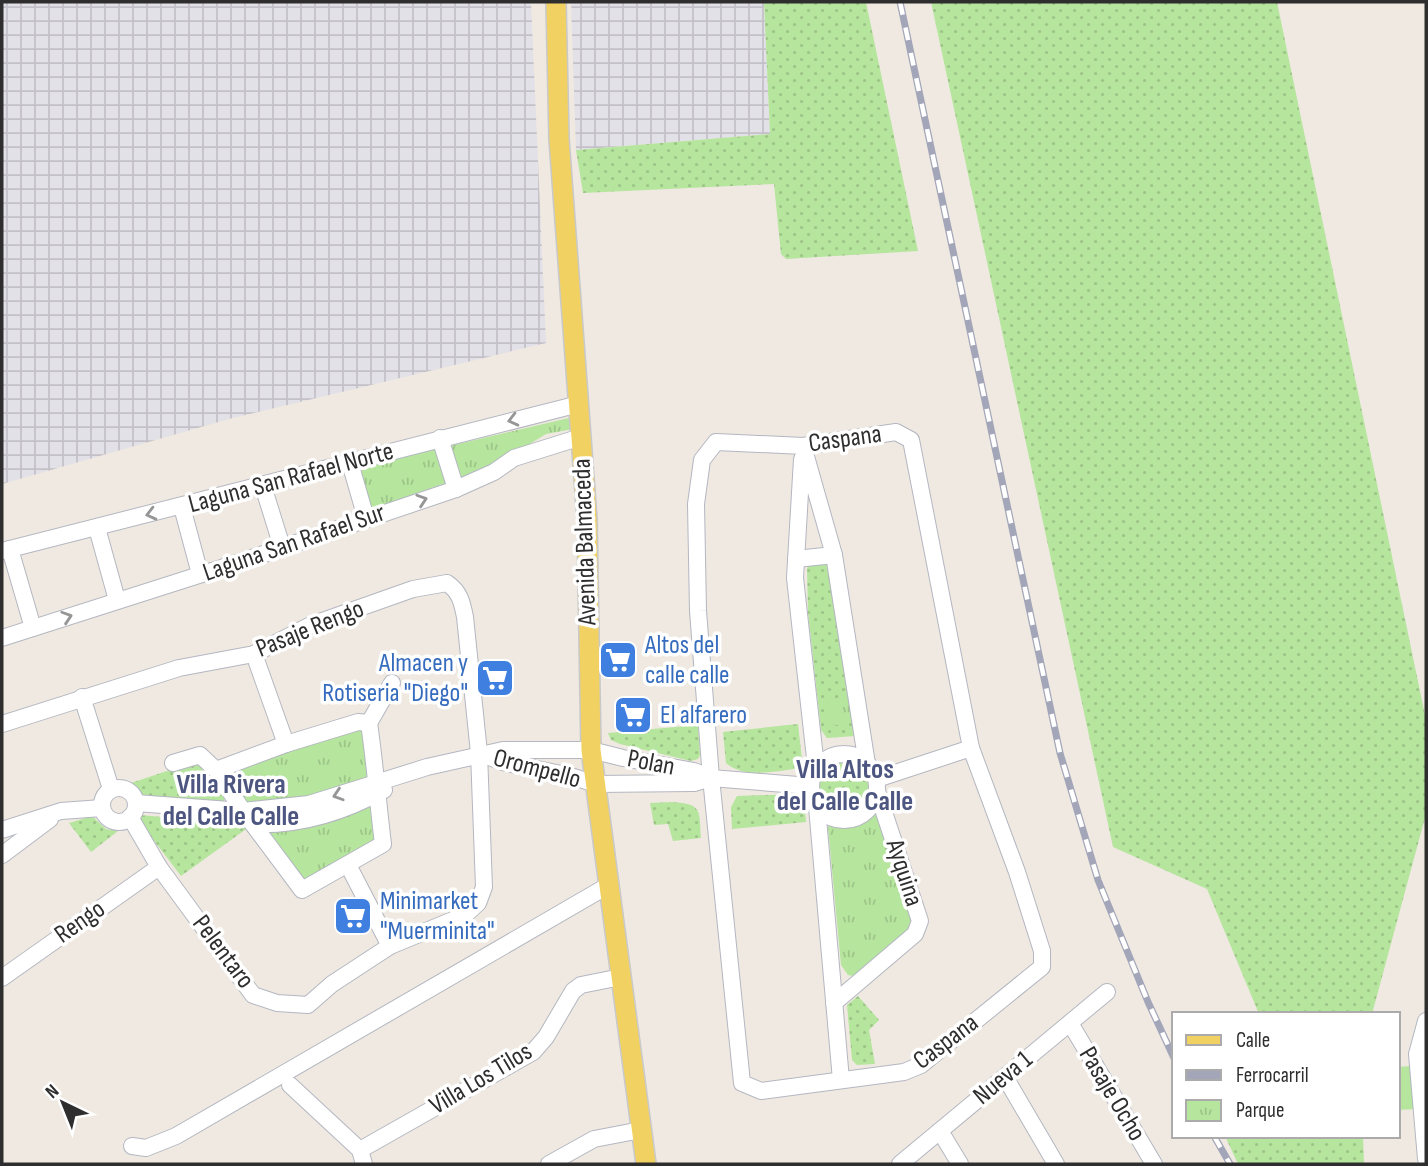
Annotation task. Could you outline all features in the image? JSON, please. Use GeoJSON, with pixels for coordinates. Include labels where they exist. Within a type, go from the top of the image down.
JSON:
{"type":"FeatureCollection","features":[{"type":"Feature","properties":{"kind":"main road","name":"Avenida Balmaceda"},"geometry":{"type":"LineString","coordinates":[[556,2],[559,139],[587,519],[591,750],[646,1164]]}},
{"type":"Feature","properties":{"kind":"street","name":"Laguna San Rafael Norte"},"geometry":{"type":"LineString","coordinates":[[6,550],[579,404]]}},
{"type":"Feature","properties":{"kind":"street","name":"Caspana"},"geometry":{"type":"LineString","coordinates":[[896,432],[911,440],[971,748],[1017,872],[1042,951],[1042,967],[921,1065],[904,1073],[761,1091],[742,1083],[711,778],[698,611],[696,503],[702,460],[716,442],[803,446],[896,432]]}},
{"type":"Feature","properties":{"kind":"street","name":"Laguna San Rafael Sur"},"geometry":{"type":"LineString","coordinates":[[2,638],[456,489],[494,472],[514,458],[581,437]]}},
{"type":"Feature","properties":{"kind":"street"},"geometry":{"type":"LineString","coordinates":[[440,438],[456,489]]}},
{"type":"Feature","properties":{"kind":"street"},"geometry":{"type":"LineString","coordinates":[[803,446],[834,555],[867,764],[877,785],[874,802],[867,811],[847,820],[835,820],[825,815],[817,807],[810,786],[816,767],[795,578],[803,446]]}},
{"type":"Feature","properties":{"kind":"street"},"geometry":{"type":"LineString","coordinates":[[349,463],[366,518]]}},
{"type":"Feature","properties":{"kind":"street"},"geometry":{"type":"LineString","coordinates":[[263,486],[282,547]]}},
{"type":"Feature","properties":{"kind":"street"},"geometry":{"type":"LineString","coordinates":[[182,506],[200,574]]}},
{"type":"Feature","properties":{"kind":"street"},"geometry":{"type":"LineString","coordinates":[[97,528],[117,600]]}},
{"type":"Feature","properties":{"kind":"street"},"geometry":{"type":"LineString","coordinates":[[6,550],[33,628]]}},
{"type":"Feature","properties":{"kind":"street"},"geometry":{"type":"LineString","coordinates":[[796,559],[834,555]]}},
{"type":"Feature","properties":{"kind":"street","name":"Pasaje Rengo"},"geometry":{"type":"LineString","coordinates":[[2,724],[180,668],[254,653],[311,625],[412,589],[447,583],[456,589],[461,599],[480,753]]}},
{"type":"Feature","properties":{"kind":"street"},"geometry":{"type":"LineString","coordinates":[[254,653],[286,744]]}},
{"type":"Feature","properties":{"kind":"street"},"geometry":{"type":"LineString","coordinates":[[173,764],[200,755],[216,769],[248,818],[302,890],[383,844],[369,723],[392,683]]}},
{"type":"Feature","properties":{"kind":"street"},"geometry":{"type":"LineString","coordinates":[[82,697],[111,789],[104,797],[102,808]]}},
{"type":"Feature","properties":{"kind":"street"},"geometry":{"type":"LineString","coordinates":[[216,769],[358,722],[369,723]]}},
{"type":"Feature","properties":{"kind":"street"},"geometry":{"type":"LineString","coordinates":[[877,785],[971,748]]}},
{"type":"Feature","properties":{"kind":"street","name":"Orompello"},"geometry":{"type":"LineString","coordinates":[[2,830],[61,811],[102,808],[107,817],[116,821],[133,810],[248,818],[377,787],[427,767],[480,753],[503,750],[591,750]]}},
{"type":"Feature","properties":{"kind":"street","name":"Polan"},"geometry":{"type":"LineString","coordinates":[[591,750],[694,771],[711,778],[810,786]]}},
{"type":"Feature","properties":{"kind":"street","name":"Orompello"},"geometry":{"type":"LineString","coordinates":[[480,753],[502,762],[571,776],[595,785]]}},
{"type":"Feature","properties":{"kind":"street","name":"Pelentaro"},"geometry":{"type":"LineString","coordinates":[[133,810],[159,867],[253,995],[277,1003],[308,1005],[332,984],[390,946],[465,915],[478,903],[484,887],[480,753]]}},
{"type":"Feature","properties":{"kind":"street"},"geometry":{"type":"LineString","coordinates":[[816,767],[832,755],[844,753],[855,755],[867,764]]}},
{"type":"Feature","properties":{"kind":"street","name":"Polan"},"geometry":{"type":"LineString","coordinates":[[595,785],[694,783],[711,778]]}},
{"type":"Feature","properties":{"kind":"street","name":"Ayquina"},"geometry":{"type":"LineString","coordinates":[[834,1003],[915,934],[920,921],[877,785]]}},
{"type":"Feature","properties":{"kind":"street","name":"Orompello"},"geometry":{"type":"LineString","coordinates":[[111,789],[127,790],[135,798],[133,810]]}},
{"type":"Feature","properties":{"kind":"street"},"geometry":{"type":"LineString","coordinates":[[817,807],[841,1080]]}},
{"type":"Feature","properties":{"kind":"street"},"geometry":{"type":"LineString","coordinates":[[2,855],[61,811]]}},
{"type":"Feature","properties":{"kind":"street"},"geometry":{"type":"LineString","coordinates":[[348,865],[390,946]]}},
{"type":"Feature","properties":{"kind":"street","name":"Rengo"},"geometry":{"type":"LineString","coordinates":[[2,978],[159,867]]}},
{"type":"Feature","properties":{"kind":"street"},"geometry":{"type":"LineString","coordinates":[[132,1146],[146,1147],[176,1136],[609,886]]}},
{"type":"Feature","properties":{"kind":"street","name":"Villa Los Tilos"},"geometry":{"type":"LineString","coordinates":[[290,1085],[362,1157],[534,1052],[546,1037],[573,990],[581,985],[621,977]]}},
{"type":"Feature","properties":{"kind":"street","name":"Nueva 1"},"geometry":{"type":"LineString","coordinates":[[900,1164],[1107,992]]}},
{"type":"Feature","properties":{"kind":"street"},"geometry":{"type":"LineString","coordinates":[[1426,1021],[1417,1054],[1424,1108],[1426,1159]]}},
{"type":"Feature","properties":{"kind":"street","name":"Pasaje Ocho"},"geometry":{"type":"LineString","coordinates":[[1070,1023],[1153,1164]]}},
{"type":"Feature","properties":{"kind":"street"},"geometry":{"type":"LineString","coordinates":[[1005,1077],[1056,1164]]}},
{"type":"Feature","properties":{"kind":"street"},"geometry":{"type":"LineString","coordinates":[[549,1164],[594,1139],[641,1130]]}},
{"type":"Feature","properties":{"kind":"street"},"geometry":{"type":"LineString","coordinates":[[940,1131],[960,1164]]}},
{"type":"Feature","properties":{"kind":"shaded area"},"geometry":{"type":"Polygon","coordinates":[[[2,2],[531,2],[546,343],[229,419],[2,484],[2,2]]]}},
{"type":"Feature","properties":{"kind":"shaded area"},"geometry":{"type":"Polygon","coordinates":[[[571,2],[764,2],[770,134],[576,150],[571,2]]]}},
{"type":"Feature","properties":{"kind":"green space"},"geometry":{"type":"Polygon","coordinates":[[[764,2],[866,2],[918,251],[786,259],[781,254],[774,184],[583,193],[576,150],[770,134],[764,2]]]}},
{"type":"Feature","properties":{"kind":"green space"},"geometry":{"type":"Polygon","coordinates":[[[931,2],[1277,2],[1426,720],[1426,814],[1373,1012],[1258,1012],[1207,889],[1113,847],[931,2]]]}},
{"type":"Feature","properties":{"kind":"green space"},"geometry":{"type":"Polygon","coordinates":[[[573,417],[573,429],[546,434],[492,467],[374,508],[368,504],[360,475],[364,466],[573,417]]]}},
{"type":"Feature","properties":{"kind":"green space"},"geometry":{"type":"Polygon","coordinates":[[[824,561],[828,565],[855,736],[827,738],[821,730],[808,612],[807,568],[812,562],[824,561]]]}},
{"type":"Feature","properties":{"kind":"green space"},"geometry":{"type":"Polygon","coordinates":[[[837,699],[846,703],[850,712],[846,721],[837,725],[828,721],[824,712],[828,703],[837,699]]]}},
{"type":"Feature","properties":{"kind":"green space"},"geometry":{"type":"Polygon","coordinates":[[[798,724],[803,768],[753,773],[726,763],[723,732],[798,724]]]}},
{"type":"Feature","properties":{"kind":"green space"},"geometry":{"type":"Polygon","coordinates":[[[698,725],[700,755],[698,759],[691,761],[620,744],[611,740],[608,733],[698,725]]]}},
{"type":"Feature","properties":{"kind":"green space"},"geometry":{"type":"Polygon","coordinates":[[[355,729],[365,730],[371,778],[322,795],[247,805],[224,772],[355,729]]]}},
{"type":"Feature","properties":{"kind":"green space"},"geometry":{"type":"Polygon","coordinates":[[[844,760],[862,767],[869,785],[862,803],[844,810],[826,803],[819,785],[826,767],[844,760]]]}},
{"type":"Feature","properties":{"kind":"green space"},"geometry":{"type":"Polygon","coordinates":[[[197,761],[203,762],[225,796],[223,805],[141,797],[128,784],[197,761]]]}},
{"type":"Feature","properties":{"kind":"green space"},"geometry":{"type":"Polygon","coordinates":[[[798,794],[804,801],[806,822],[732,829],[731,807],[737,796],[798,794]]]}},
{"type":"Feature","properties":{"kind":"green space"},"geometry":{"type":"Polygon","coordinates":[[[369,801],[376,840],[303,882],[264,829],[369,801]]]}},
{"type":"Feature","properties":{"kind":"green space"},"geometry":{"type":"Polygon","coordinates":[[[672,802],[689,805],[697,810],[701,838],[673,841],[668,824],[654,825],[650,803],[672,802]]]}},
{"type":"Feature","properties":{"kind":"green space"},"geometry":{"type":"Polygon","coordinates":[[[871,812],[880,812],[920,922],[858,977],[848,975],[841,965],[828,827],[831,821],[852,822],[871,812]]]}},
{"type":"Feature","properties":{"kind":"green space"},"geometry":{"type":"Polygon","coordinates":[[[140,815],[249,827],[181,876],[139,821],[140,815]]]}},
{"type":"Feature","properties":{"kind":"green space"},"geometry":{"type":"Polygon","coordinates":[[[92,816],[106,829],[118,831],[91,852],[69,823],[92,816]]]}},
{"type":"Feature","properties":{"kind":"green space"},"geometry":{"type":"Polygon","coordinates":[[[858,996],[879,1020],[869,1030],[875,1064],[857,1065],[852,1060],[847,1005],[858,996]]]}},
{"type":"Feature","properties":{"kind":"green space"},"geometry":{"type":"Polygon","coordinates":[[[1410,1066],[1415,1109],[1400,1110],[1400,1067],[1410,1066]]]}},
{"type":"Feature","properties":{"kind":"green space"},"geometry":{"type":"Polygon","coordinates":[[[1226,1138],[1363,1138],[1364,1164],[1238,1164],[1226,1138]]]}},
{"type":"Feature","properties":{"kind":"railway"},"geometry":{"type":"LineString","coordinates":[[900,2],[1060,753],[1098,880],[1172,1054]]}},
{"type":"Feature","properties":{"kind":"railway"},"geometry":{"type":"LineString","coordinates":[[1215,1138],[1230,1164]]}},
{"type":"Feature","properties":{"kind":"place","name":"Altos del calle calle"},"geometry":{"type":"Point","coordinates":[618,660]}},
{"type":"Feature","properties":{"kind":"place","name":"Almacen y Rotiseria \"Diego\""},"geometry":{"type":"Point","coordinates":[495,678]}},
{"type":"Feature","properties":{"kind":"place","name":"El alfarero"},"geometry":{"type":"Point","coordinates":[633,715]}},
{"type":"Feature","properties":{"kind":"place","name":"Minimarket \"Muerminita\""},"geometry":{"type":"Point","coordinates":[353,916]}},
{"type":"Feature","properties":{"kind":"district","name":"Villa Altos del Calle Calle"},"geometry":{"type":"Point","coordinates":[845,785]}},
{"type":"Feature","properties":{"kind":"district","name":"Villa Rivera del Calle Calle"},"geometry":{"type":"Point","coordinates":[231,800]}}]}
